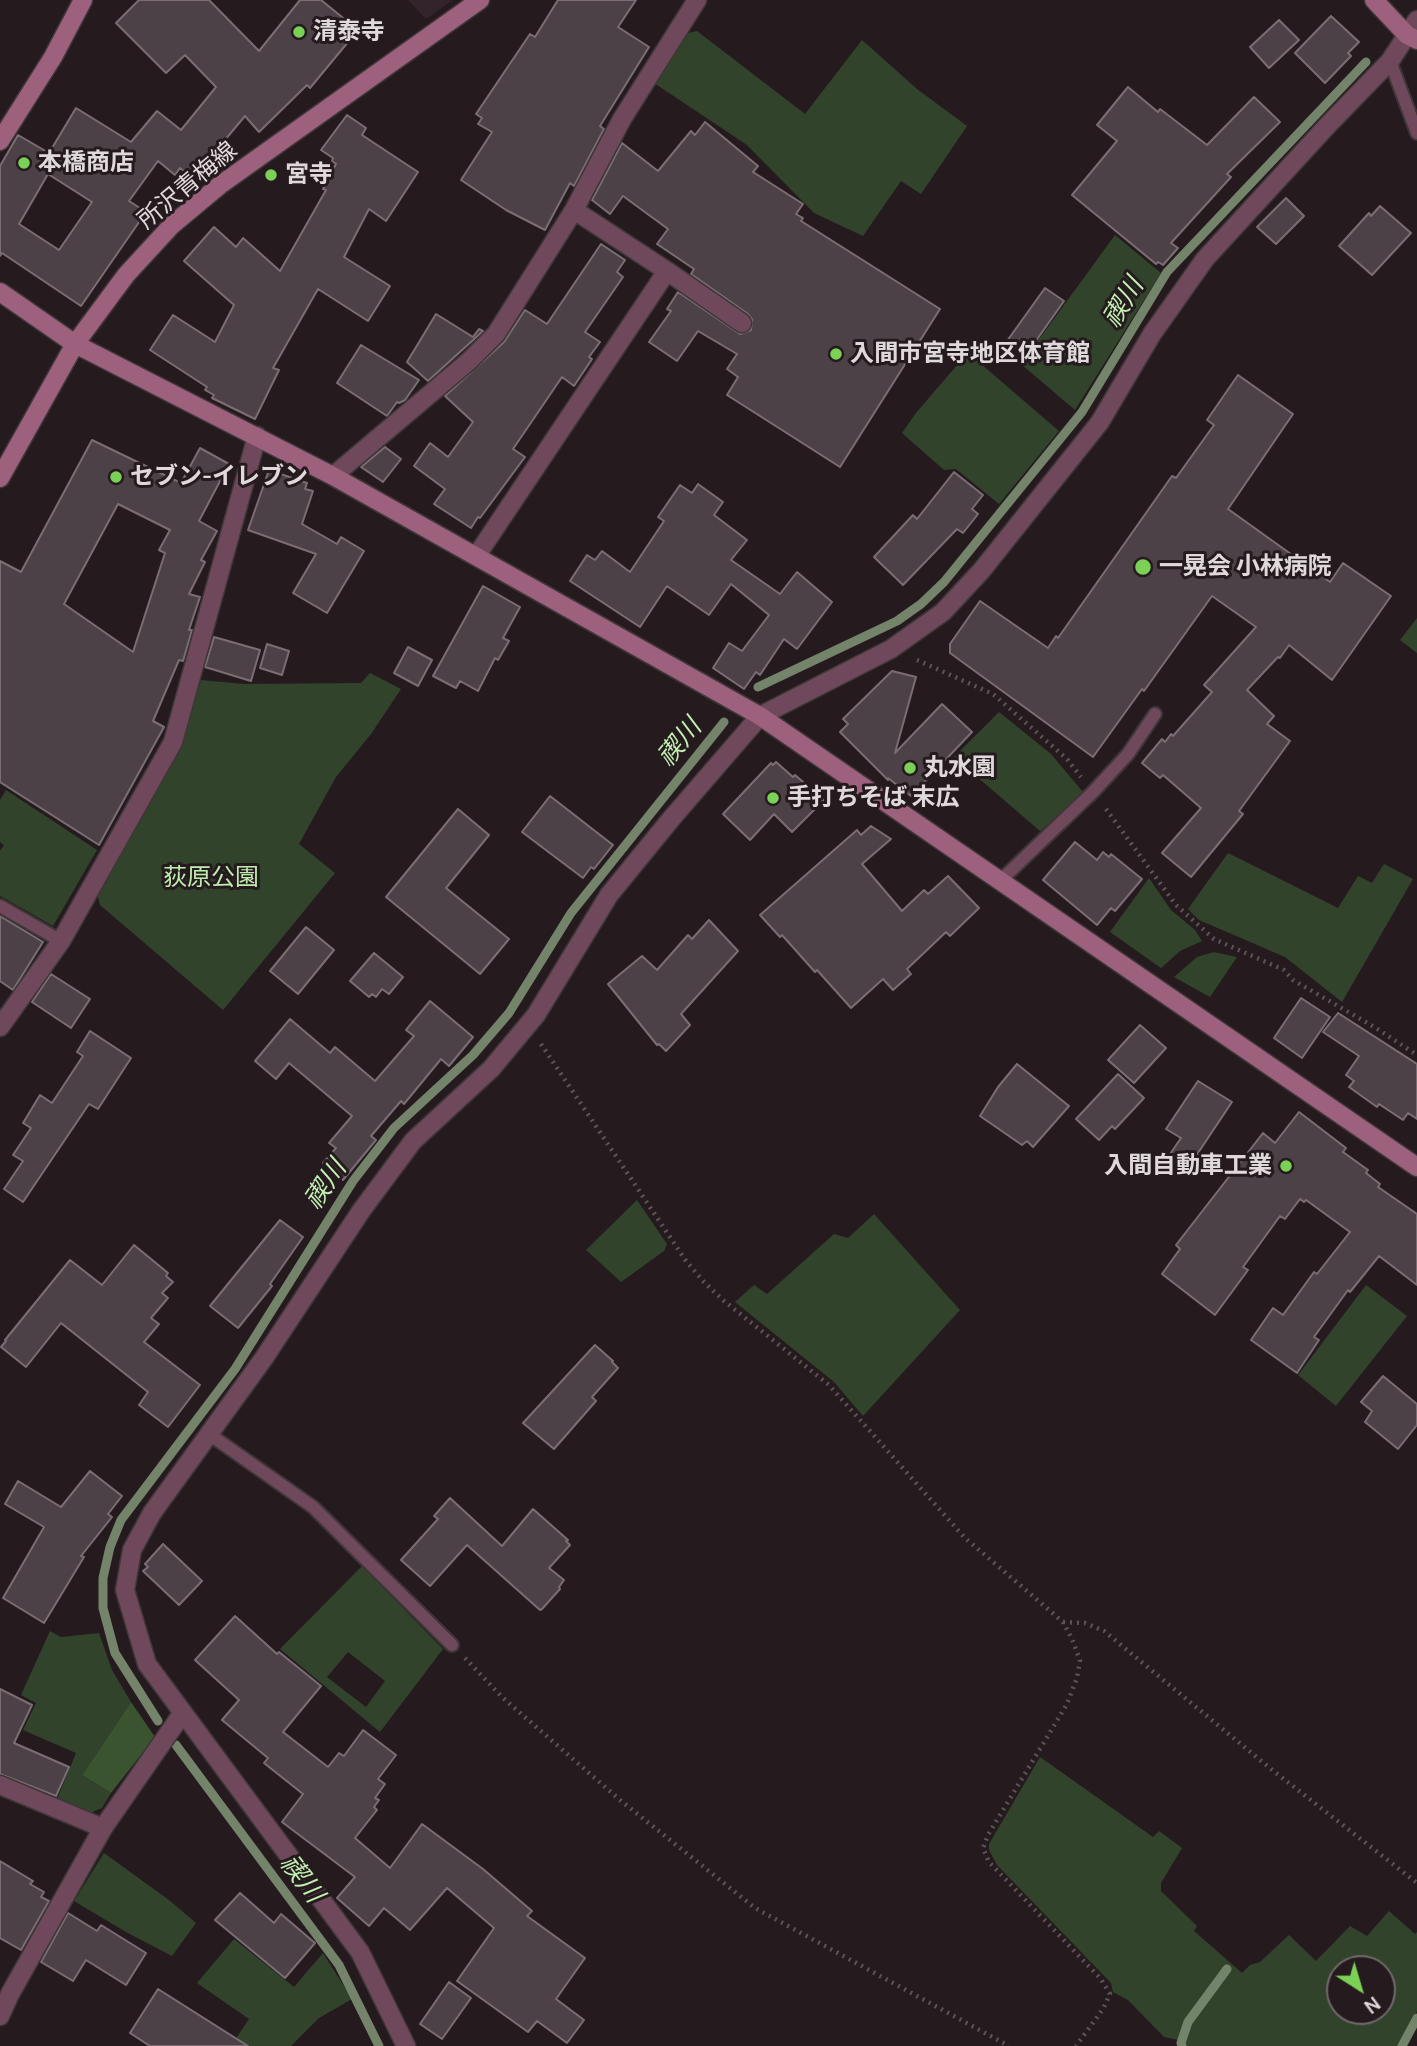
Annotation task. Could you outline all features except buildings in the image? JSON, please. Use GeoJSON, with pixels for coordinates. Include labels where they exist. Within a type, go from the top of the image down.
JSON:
{"type":"FeatureCollection","features":[{"type":"Feature","properties":{"kind":"street"},"geometry":{"type":"LineString","coordinates":[[0,141],[53,57],[83,0]]}},
{"type":"Feature","properties":{"kind":"street","name":"所沢青梅線"},"geometry":{"type":"LineString","coordinates":[[0,478],[75,344],[126,275],[172,225],[220,186],[480,0]]}},
{"type":"Feature","properties":{"kind":"street"},"geometry":{"type":"LineString","coordinates":[[333,476],[469,361],[496,334],[574,210],[622,119],[697,0]]}},
{"type":"Feature","properties":{"kind":"street"},"geometry":{"type":"LineString","coordinates":[[406,2046],[360,1952],[147,1664],[125,1590],[132,1550],[152,1513],[264,1358],[361,1211],[413,1141],[491,1069],[536,1015],[609,895],[760,716],[891,649],[943,612],[982,570],[1100,422],[1152,334],[1205,258],[1414,32],[1374,0]]}},
{"type":"Feature","properties":{"kind":"street"},"geometry":{"type":"LineString","coordinates":[[574,210],[742,323]]}},
{"type":"Feature","properties":{"kind":"street"},"geometry":{"type":"LineString","coordinates":[[477,555],[667,271]]}},
{"type":"Feature","properties":{"kind":"street"},"geometry":{"type":"LineString","coordinates":[[0,292],[75,344],[333,476],[760,716],[1417,1167]]}},
{"type":"Feature","properties":{"kind":"street"},"geometry":{"type":"LineString","coordinates":[[0,1027],[61,941],[173,742],[257,436]]}},
{"type":"Feature","properties":{"kind":"street"},"geometry":{"type":"LineString","coordinates":[[0,2016],[9,1994],[103,1828],[182,1714]]}},
{"type":"Feature","properties":{"kind":"street"},"geometry":{"type":"LineString","coordinates":[[0,1785],[103,1828]]}},
{"type":"Feature","properties":{"kind":"lane"},"geometry":{"type":"LineString","coordinates":[[1390,61],[1417,133]]}},
{"type":"Feature","properties":{"kind":"lane"},"geometry":{"type":"LineString","coordinates":[[1000,880],[1093,792],[1128,754],[1155,714]]}},
{"type":"Feature","properties":{"kind":"lane"},"geometry":{"type":"LineString","coordinates":[[0,906],[61,941]]}},
{"type":"Feature","properties":{"kind":"lane"},"geometry":{"type":"LineString","coordinates":[[209,1434],[313,1507],[452,1645]]}},
{"type":"Feature","properties":{"kind":"path"},"geometry":{"type":"LineString","coordinates":[[891,649],[993,694],[1067,759],[1176,905],[1214,939],[1284,970],[1293,980],[1417,1055]]}},
{"type":"Feature","properties":{"kind":"path"},"geometry":{"type":"LineString","coordinates":[[536,1015],[541,1045],[679,1250],[704,1282],[829,1385],[964,1537],[1063,1622],[1072,1639],[1080,1660],[1077,1678],[1066,1704],[988,1835],[983,1848],[989,1862],[1101,1979],[1110,1994],[1103,2009],[1076,2046]]}},
{"type":"Feature","properties":{"kind":"path"},"geometry":{"type":"LineString","coordinates":[[1063,1622],[1085,1623],[1104,1631],[1271,1769],[1417,1883]]}},
{"type":"Feature","properties":{"kind":"path"},"geometry":{"type":"LineString","coordinates":[[452,1645],[503,1698],[581,1766],[755,1908],[1009,2046]]}},
{"type":"Feature","properties":{"kind":"shaded area"},"geometry":{"type":"Polygon","coordinates":[[[408,0],[453,0],[426,19],[408,0]]]}},
{"type":"Feature","properties":{"kind":"green space"},"geometry":{"type":"Polygon","coordinates":[[[697,31],[805,114],[862,40],[917,89],[967,126],[921,194],[901,181],[863,236],[814,213],[747,145],[651,81],[680,35],[697,31]]]}},
{"type":"Feature","properties":{"kind":"green space"},"geometry":{"type":"Polygon","coordinates":[[[1115,235],[1161,273],[1075,410],[1021,364],[1115,235]]]}},
{"type":"Feature","properties":{"kind":"green space"},"geometry":{"type":"Polygon","coordinates":[[[963,358],[974,358],[1059,431],[999,504],[956,469],[944,470],[902,433],[963,358]]]}},
{"type":"Feature","properties":{"kind":"green space"},"geometry":{"type":"Polygon","coordinates":[[[1417,618],[1417,653],[1400,640],[1417,618]]]}},
{"type":"Feature","properties":{"kind":"green space","name":"荻原公園"},"geometry":{"type":"Polygon","coordinates":[[[370,673],[401,689],[371,734],[336,777],[299,844],[335,873],[223,1010],[100,905],[97,893],[180,744],[201,680],[244,684],[361,683],[370,673]]]}},
{"type":"Feature","properties":{"kind":"green space"},"geometry":{"type":"Polygon","coordinates":[[[999,712],[1051,754],[1083,792],[1040,831],[954,757],[999,712]]]}},
{"type":"Feature","properties":{"kind":"green space"},"geometry":{"type":"Polygon","coordinates":[[[6,790],[97,850],[53,926],[0,896],[0,851],[4,845],[0,842],[0,800],[6,790]]]}},
{"type":"Feature","properties":{"kind":"green space"},"geometry":{"type":"Polygon","coordinates":[[[1228,853],[1338,908],[1358,876],[1372,883],[1384,864],[1413,879],[1342,1002],[1285,957],[1199,920],[1188,909],[1228,853]]]}},
{"type":"Feature","properties":{"kind":"green space"},"geometry":{"type":"Polygon","coordinates":[[[1149,878],[1171,910],[1195,930],[1202,941],[1180,951],[1161,968],[1110,932],[1149,878]]]}},
{"type":"Feature","properties":{"kind":"green space"},"geometry":{"type":"Polygon","coordinates":[[[1214,952],[1237,957],[1210,997],[1174,977],[1197,957],[1214,952]]]}},
{"type":"Feature","properties":{"kind":"green space"},"geometry":{"type":"Polygon","coordinates":[[[637,1200],[667,1244],[664,1251],[621,1282],[586,1250],[637,1200]]]}},
{"type":"Feature","properties":{"kind":"green space"},"geometry":{"type":"Polygon","coordinates":[[[874,1214],[960,1310],[863,1416],[834,1382],[735,1302],[754,1285],[767,1294],[834,1234],[848,1238],[874,1214]]]}},
{"type":"Feature","properties":{"kind":"green space"},"geometry":{"type":"Polygon","coordinates":[[[1366,1285],[1407,1316],[1336,1406],[1298,1375],[1366,1285]]]}},
{"type":"Feature","properties":{"kind":"green space"},"geometry":{"type":"Polygon","coordinates":[[[362,1566],[443,1649],[380,1732],[280,1649],[362,1566]],[[348,1652],[327,1677],[366,1707],[385,1681],[348,1652]]]}},
{"type":"Feature","properties":{"kind":"green space"},"geometry":{"type":"Polygon","coordinates":[[[50,1631],[61,1637],[99,1633],[112,1670],[131,1702],[82,1775],[111,1793],[102,1808],[90,1813],[57,1799],[76,1753],[23,1730],[36,1703],[21,1695],[50,1631]]]}},
{"type":"Feature","properties":{"kind":"green space"},"geometry":{"type":"Polygon","coordinates":[[[131,1702],[155,1737],[111,1793],[82,1775],[131,1702]]]}},
{"type":"Feature","properties":{"kind":"green space"},"geometry":{"type":"Polygon","coordinates":[[[1040,1757],[1153,1837],[1159,1831],[1182,1848],[1161,1883],[1161,1891],[1197,1926],[1194,1931],[1242,1973],[1250,1965],[1260,1962],[1289,1935],[1316,1961],[1350,1926],[1367,1936],[1389,1911],[1415,1934],[1417,1932],[1417,2011],[1399,2046],[1184,2046],[1184,2041],[1164,2037],[1128,2000],[1113,1992],[1111,1983],[997,1865],[989,1850],[989,1844],[1040,1757]]]}},
{"type":"Feature","properties":{"kind":"green space"},"geometry":{"type":"Polygon","coordinates":[[[104,1853],[196,1923],[172,1956],[74,1901],[104,1853]]]}},
{"type":"Feature","properties":{"kind":"green space"},"geometry":{"type":"Polygon","coordinates":[[[234,1939],[294,1987],[323,1953],[352,1999],[319,2018],[291,2046],[231,2046],[249,2019],[197,1983],[234,1939]]]}},
{"type":"Feature","properties":{"kind":"waterway","name":"禊川"},"geometry":{"type":"LineString","coordinates":[[758,687],[897,621],[921,604],[944,582],[1082,412],[1167,272],[1366,62]]}},
{"type":"Feature","properties":{"kind":"waterway","name":"禊川"},"geometry":{"type":"LineString","coordinates":[[158,1721],[115,1653],[103,1608],[103,1578],[110,1547],[121,1520],[235,1369],[353,1181],[394,1128],[473,1055],[509,1013],[571,913],[724,722]]}},
{"type":"Feature","properties":{"kind":"waterway","name":"禊川"},"geometry":{"type":"LineString","coordinates":[[176,1745],[339,1965],[379,2046]]}},
{"type":"Feature","properties":{"kind":"waterway"},"geometry":{"type":"LineString","coordinates":[[1182,2046],[1188,2022],[1227,1969]]}},
{"type":"Feature","properties":{"kind":"waterway"},"geometry":{"type":"LineString","coordinates":[[1402,2046],[1417,2018]]}},
{"type":"Feature","properties":{"kind":"place","name":"清泰寺"},"geometry":{"type":"Point","coordinates":[299,32]}},
{"type":"Feature","properties":{"kind":"place","name":"本橋商店"},"geometry":{"type":"Point","coordinates":[24,163]}},
{"type":"Feature","properties":{"kind":"place","name":"宮寺"},"geometry":{"type":"Point","coordinates":[271,175]}},
{"type":"Feature","properties":{"kind":"place","name":"入間市宮寺地区体育館"},"geometry":{"type":"Point","coordinates":[836,354]}},
{"type":"Feature","properties":{"kind":"place","name":"セブン-イレブン"},"geometry":{"type":"Point","coordinates":[116,477]}},
{"type":"Feature","properties":{"kind":"place","name":"一晃会 小林病院"},"geometry":{"type":"Point","coordinates":[1143,567]}},
{"type":"Feature","properties":{"kind":"place","name":"丸水園"},"geometry":{"type":"Point","coordinates":[910,768]}},
{"type":"Feature","properties":{"kind":"place","name":"手打ちそば 末広"},"geometry":{"type":"Point","coordinates":[773,798]}},
{"type":"Feature","properties":{"kind":"place","name":"入間自動車工業"},"geometry":{"type":"Point","coordinates":[1286,1166]}}]}
